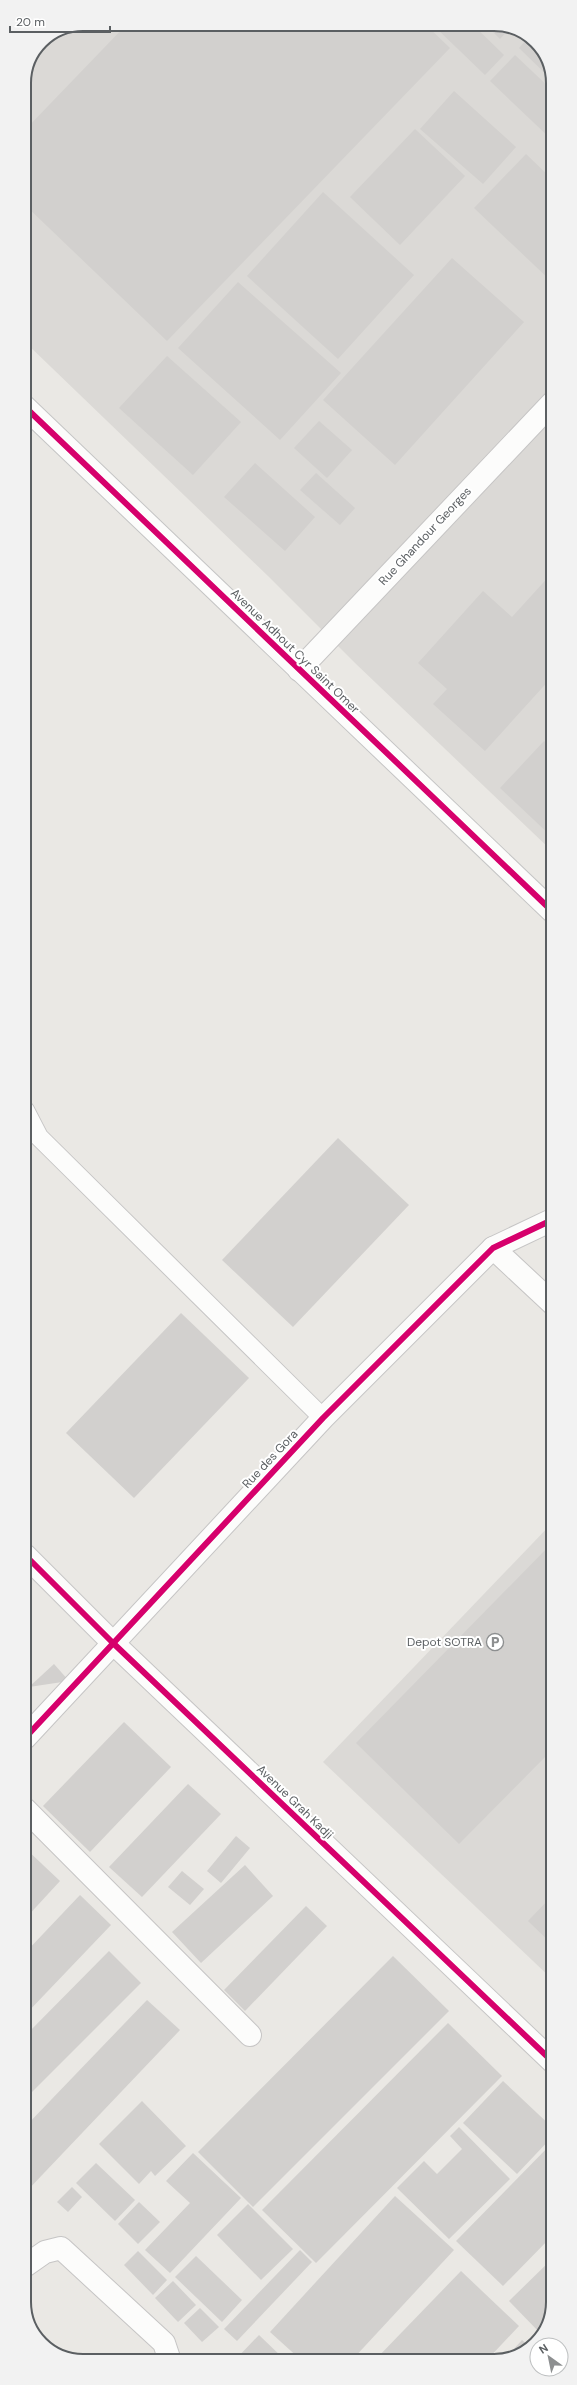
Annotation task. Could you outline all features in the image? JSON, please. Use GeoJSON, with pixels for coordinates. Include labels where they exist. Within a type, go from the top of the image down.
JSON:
{"type":"FeatureCollection","features":[{"type":"Feature","properties":{"kind":"street","name":"Rue Ghandour Georges"},"geometry":{"type":"LineString","coordinates":[[299,670],[546,409]]}},
{"type":"Feature","properties":{"kind":"street","name":"Avenue Adhout Cyr Saint Omer"},"geometry":{"type":"LineString","coordinates":[[31,413],[546,905]]}},
{"type":"Feature","properties":{"kind":"street","name":"Rue des Gora"},"geometry":{"type":"LineString","coordinates":[[31,1732],[323,1418],[492,1248],[546,1223]]}},
{"type":"Feature","properties":{"kind":"street"},"geometry":{"type":"LineString","coordinates":[[492,1248],[546,1298]]}},
{"type":"Feature","properties":{"kind":"street","name":"Avenue Grah Kadji"},"geometry":{"type":"LineString","coordinates":[[31,1561],[113,1643],[546,2055]]}},
{"type":"Feature","properties":{"kind":"street"},"geometry":{"type":"LineString","coordinates":[[31,1815],[250,2035]]}},
{"type":"Feature","properties":{"kind":"street"},"geometry":{"type":"LineString","coordinates":[[31,2262],[45,2252],[61,2248],[164,2343],[168,2354]]}},
{"type":"Feature","properties":{"kind":"lane"},"geometry":{"type":"LineString","coordinates":[[31,1123],[39,1137],[323,1418]]}},
{"type":"Feature","properties":{"kind":"shaded area"},"geometry":{"type":"Polygon","coordinates":[[[82,31],[498,31],[514,35],[528,44],[535,51],[542,63],[546,82],[546,845],[355,663],[268,576],[31,348],[31,82],[35,63],[46,46],[54,40],[72,32],[82,31]]]}},
{"type":"Feature","properties":{"kind":"shaded area","name":"Depot SOTRA"},"geometry":{"type":"Polygon","coordinates":[[[546,1529],[546,1973],[323,1762],[546,1529]]]}},
{"type":"Feature","properties":{"kind":"building"},"geometry":{"type":"Polygon","coordinates":[[[120,31],[432,31],[450,48],[167,341],[31,211],[31,124],[120,31]]]}},
{"type":"Feature","properties":{"kind":"building"},"geometry":{"type":"Polygon","coordinates":[[[439,31],[479,31],[504,55],[485,75],[439,31]]]}},
{"type":"Feature","properties":{"kind":"building"},"geometry":{"type":"Polygon","coordinates":[[[492,31],[506,33],[500,39],[492,31]]]}},
{"type":"Feature","properties":{"kind":"building"},"geometry":{"type":"Polygon","coordinates":[[[525,42],[528,44],[539,57],[545,73],[519,48],[525,42]]]}},
{"type":"Feature","properties":{"kind":"building"},"geometry":{"type":"Polygon","coordinates":[[[515,55],[546,84],[546,134],[490,81],[515,55]]]}},
{"type":"Feature","properties":{"kind":"building"},"geometry":{"type":"Polygon","coordinates":[[[454,91],[516,147],[483,184],[420,129],[454,91]]]}},
{"type":"Feature","properties":{"kind":"building"},"geometry":{"type":"Polygon","coordinates":[[[415,129],[465,176],[400,245],[350,197],[415,129]]]}},
{"type":"Feature","properties":{"kind":"building"},"geometry":{"type":"Polygon","coordinates":[[[526,154],[546,173],[546,276],[474,208],[526,154]]]}},
{"type":"Feature","properties":{"kind":"building"},"geometry":{"type":"Polygon","coordinates":[[[323,192],[414,275],[338,359],[247,276],[323,192]]]}},
{"type":"Feature","properties":{"kind":"building"},"geometry":{"type":"Polygon","coordinates":[[[452,258],[524,322],[395,465],[323,400],[452,258]]]}},
{"type":"Feature","properties":{"kind":"building"},"geometry":{"type":"Polygon","coordinates":[[[238,282],[341,373],[280,440],[178,348],[238,282]]]}},
{"type":"Feature","properties":{"kind":"building"},"geometry":{"type":"Polygon","coordinates":[[[167,356],[241,422],[193,475],[119,408],[167,356]]]}},
{"type":"Feature","properties":{"kind":"building"},"geometry":{"type":"Polygon","coordinates":[[[319,421],[352,450],[327,478],[294,448],[319,421]]]}},
{"type":"Feature","properties":{"kind":"building"},"geometry":{"type":"Polygon","coordinates":[[[255,463],[315,517],[285,551],[224,497],[255,463]]]}},
{"type":"Feature","properties":{"kind":"building"},"geometry":{"type":"Polygon","coordinates":[[[316,473],[355,508],[340,525],[300,490],[316,473]]]}},
{"type":"Feature","properties":{"kind":"building"},"geometry":{"type":"Polygon","coordinates":[[[546,580],[546,684],[485,751],[433,704],[447,689],[418,663],[483,591],[512,617],[546,580]]]}},
{"type":"Feature","properties":{"kind":"building"},"geometry":{"type":"Polygon","coordinates":[[[544,741],[546,743],[546,831],[500,788],[544,741]]]}},
{"type":"Feature","properties":{"kind":"building"},"geometry":{"type":"Polygon","coordinates":[[[338,1138],[409,1205],[293,1327],[222,1260],[338,1138]]]}},
{"type":"Feature","properties":{"kind":"building"},"geometry":{"type":"Polygon","coordinates":[[[181,1313],[249,1378],[134,1498],[66,1433],[181,1313]]]}},
{"type":"Feature","properties":{"kind":"building"},"geometry":{"type":"Polygon","coordinates":[[[546,1549],[546,1756],[459,1844],[356,1743],[546,1549]]]}},
{"type":"Feature","properties":{"kind":"building"},"geometry":{"type":"Polygon","coordinates":[[[54,1664],[69,1681],[31,1687],[54,1664]]]}},
{"type":"Feature","properties":{"kind":"building"},"geometry":{"type":"Polygon","coordinates":[[[124,1722],[171,1767],[90,1852],[43,1806],[124,1722]]]}},
{"type":"Feature","properties":{"kind":"building"},"geometry":{"type":"Polygon","coordinates":[[[188,1784],[221,1814],[142,1897],[109,1867],[188,1784]]]}},
{"type":"Feature","properties":{"kind":"building"},"geometry":{"type":"Polygon","coordinates":[[[236,1836],[250,1848],[221,1883],[207,1871],[236,1836]]]}},
{"type":"Feature","properties":{"kind":"building"},"geometry":{"type":"Polygon","coordinates":[[[31,1854],[60,1881],[31,1912],[31,1854]]]}},
{"type":"Feature","properties":{"kind":"building"},"geometry":{"type":"Polygon","coordinates":[[[245,1865],[273,1896],[201,1963],[172,1932],[245,1865]]]}},
{"type":"Feature","properties":{"kind":"building"},"geometry":{"type":"Polygon","coordinates":[[[182,1871],[204,1889],[190,1905],[168,1887],[182,1871]]]}},
{"type":"Feature","properties":{"kind":"building"},"geometry":{"type":"Polygon","coordinates":[[[80,1895],[111,1925],[31,2009],[31,1947],[80,1895]]]}},
{"type":"Feature","properties":{"kind":"building"},"geometry":{"type":"Polygon","coordinates":[[[546,1902],[546,1938],[528,1921],[546,1902]]]}},
{"type":"Feature","properties":{"kind":"building"},"geometry":{"type":"Polygon","coordinates":[[[306,1906],[327,1926],[245,2011],[224,1990],[306,1906]]]}},
{"type":"Feature","properties":{"kind":"building"},"geometry":{"type":"Polygon","coordinates":[[[109,1951],[141,1983],[31,2093],[31,2030],[109,1951]]]}},
{"type":"Feature","properties":{"kind":"building"},"geometry":{"type":"Polygon","coordinates":[[[393,1956],[449,2011],[253,2207],[198,2152],[393,1956]]]}},
{"type":"Feature","properties":{"kind":"building"},"geometry":{"type":"Polygon","coordinates":[[[147,2000],[180,2030],[31,2187],[31,2121],[147,2000]]]}},
{"type":"Feature","properties":{"kind":"building"},"geometry":{"type":"Polygon","coordinates":[[[448,2023],[502,2076],[316,2263],[262,2210],[448,2023]]]}},
{"type":"Feature","properties":{"kind":"building"},"geometry":{"type":"Polygon","coordinates":[[[503,2081],[546,2121],[546,2143],[517,2174],[463,2123],[503,2081]]]}},
{"type":"Feature","properties":{"kind":"building"},"geometry":{"type":"Polygon","coordinates":[[[142,2101],[186,2146],[155,2176],[151,2171],[139,2184],[99,2144],[142,2101]]]}},
{"type":"Feature","properties":{"kind":"building"},"geometry":{"type":"Polygon","coordinates":[[[459,2127],[510,2179],[449,2239],[397,2188],[424,2161],[437,2174],[462,2149],[450,2136],[459,2127]]]}},
{"type":"Feature","properties":{"kind":"building"},"geometry":{"type":"Polygon","coordinates":[[[546,2149],[546,2242],[503,2286],[456,2241],[546,2149]]]}},
{"type":"Feature","properties":{"kind":"building"},"geometry":{"type":"Polygon","coordinates":[[[193,2153],[241,2198],[170,2273],[145,2250],[190,2203],[166,2181],[193,2153]]]}},
{"type":"Feature","properties":{"kind":"building"},"geometry":{"type":"Polygon","coordinates":[[[96,2163],[135,2200],[115,2221],[76,2183],[96,2163]]]}},
{"type":"Feature","properties":{"kind":"building"},"geometry":{"type":"Polygon","coordinates":[[[72,2187],[82,2197],[68,2212],[57,2202],[72,2187]]]}},
{"type":"Feature","properties":{"kind":"building"},"geometry":{"type":"Polygon","coordinates":[[[395,2196],[454,2250],[358,2354],[294,2354],[270,2332],[395,2196]]]}},
{"type":"Feature","properties":{"kind":"building"},"geometry":{"type":"Polygon","coordinates":[[[139,2202],[160,2222],[138,2244],[118,2224],[139,2202]]]}},
{"type":"Feature","properties":{"kind":"building"},"geometry":{"type":"Polygon","coordinates":[[[248,2204],[293,2249],[261,2280],[217,2235],[248,2204]]]}},
{"type":"Feature","properties":{"kind":"building"},"geometry":{"type":"Polygon","coordinates":[[[300,2250],[312,2262],[237,2341],[224,2329],[300,2250]]]}},
{"type":"Feature","properties":{"kind":"building"},"geometry":{"type":"Polygon","coordinates":[[[138,2251],[167,2280],[153,2295],[124,2265],[138,2251]]]}},
{"type":"Feature","properties":{"kind":"building"},"geometry":{"type":"Polygon","coordinates":[[[196,2256],[242,2300],[222,2322],[175,2277],[196,2256]]]}},
{"type":"Feature","properties":{"kind":"building"},"geometry":{"type":"Polygon","coordinates":[[[546,2265],[545,2313],[537,2330],[509,2301],[546,2265]]]}},
{"type":"Feature","properties":{"kind":"building"},"geometry":{"type":"Polygon","coordinates":[[[461,2271],[519,2326],[493,2354],[381,2354],[461,2271]]]}},
{"type":"Feature","properties":{"kind":"building"},"geometry":{"type":"Polygon","coordinates":[[[173,2281],[196,2305],[178,2322],[155,2298],[173,2281]]]}},
{"type":"Feature","properties":{"kind":"building"},"geometry":{"type":"Polygon","coordinates":[[[200,2308],[219,2327],[202,2342],[184,2323],[200,2308]]]}},
{"type":"Feature","properties":{"kind":"building"},"geometry":{"type":"Polygon","coordinates":[[[259,2335],[279,2354],[241,2354],[259,2335]]]}},
{"type":"Feature","properties":{"kind":"building"},"geometry":{"type":"Polygon","coordinates":[[[522,2340],[526,2343],[520,2347],[513,2350],[522,2340]]]}},
{"type":"Feature","properties":{"kind":"cycle path"},"geometry":{"type":"LineString","coordinates":[[31,413],[546,905]]}},
{"type":"Feature","properties":{"kind":"cycle path"},"geometry":{"type":"LineString","coordinates":[[31,1732],[323,1418],[493,1248],[546,1223]]}},
{"type":"Feature","properties":{"kind":"cycle path"},"geometry":{"type":"LineString","coordinates":[[31,1561],[113,1643],[546,2055]]}},
{"type":"Feature","properties":{"kind":"place","name":"Depot SOTRA"},"geometry":{"type":"Point","coordinates":[495,1642]}}]}
